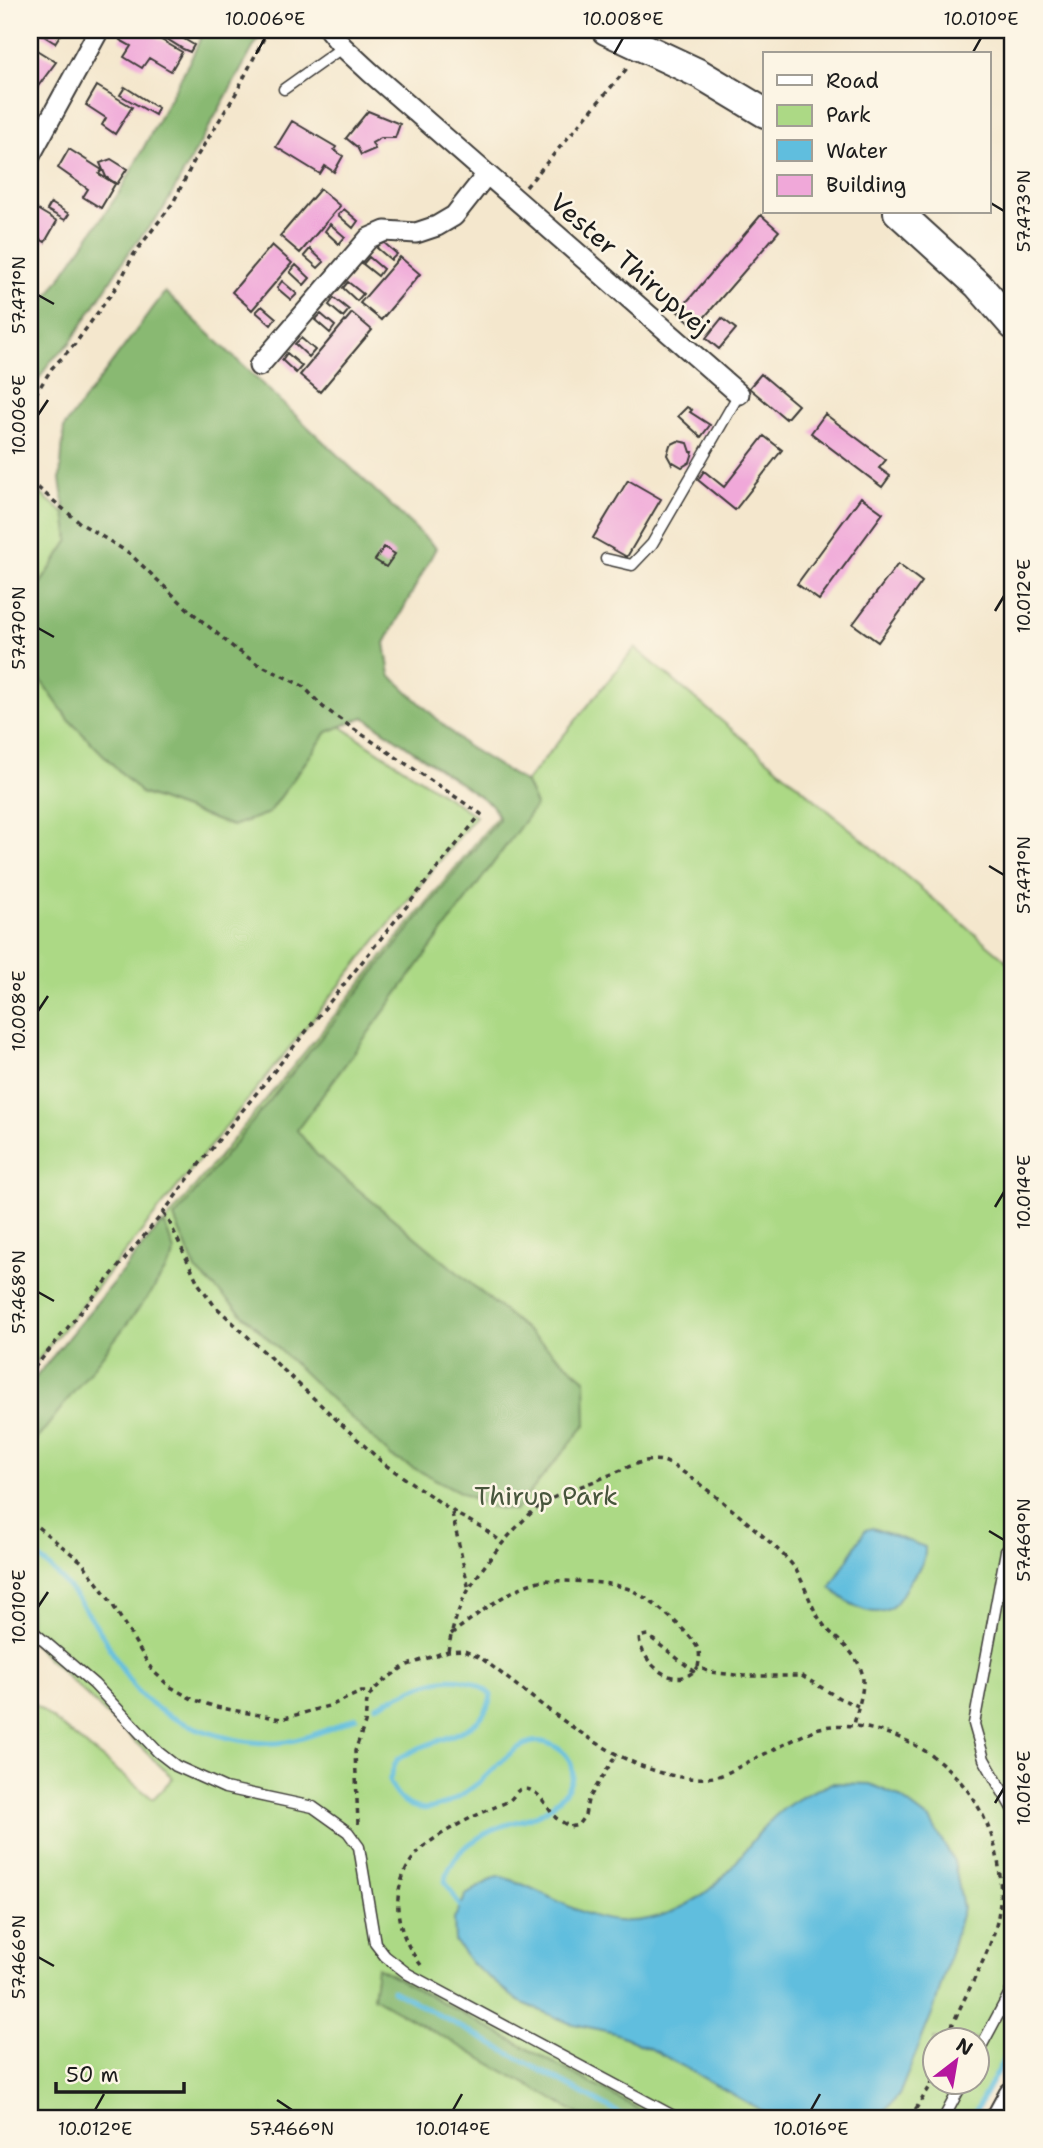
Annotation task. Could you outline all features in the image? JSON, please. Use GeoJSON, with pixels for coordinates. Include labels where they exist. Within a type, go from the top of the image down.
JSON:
{"type":"FeatureCollection","features":[{"type":"Feature","properties":{"kind":"street"},"geometry":{"type":"LineString","coordinates":[[30,156],[99,30]]}},
{"type":"Feature","properties":{"kind":"street","name":"Vester Thirupvej"},"geometry":{"type":"LineString","coordinates":[[329,30],[343,47],[738,394]]}},
{"type":"Feature","properties":{"kind":"street"},"geometry":{"type":"LineString","coordinates":[[606,30],[700,74],[763,112]]}},
{"type":"Feature","properties":{"kind":"street"},"geometry":{"type":"LineString","coordinates":[[259,366],[369,238],[385,231],[416,233],[437,226],[454,216],[487,174]]}},
{"type":"Feature","properties":{"kind":"street"},"geometry":{"type":"LineString","coordinates":[[900,214],[978,285],[1013,325]]}},
{"type":"Feature","properties":{"kind":"street"},"geometry":{"type":"LineString","coordinates":[[1001,2118],[1013,2096]]}},
{"type":"Feature","properties":{"kind":"lane"},"geometry":{"type":"LineString","coordinates":[[284,89],[343,47]]}},
{"type":"Feature","properties":{"kind":"lane"},"geometry":{"type":"LineString","coordinates":[[606,559],[632,565],[652,544],[738,394]]}},
{"type":"Feature","properties":{"kind":"lane"},"geometry":{"type":"LineString","coordinates":[[1006,1551],[974,1724],[984,1759],[1013,1810]]}},
{"type":"Feature","properties":{"kind":"lane"},"geometry":{"type":"LineString","coordinates":[[30,1629],[94,1684],[158,1752],[176,1766],[225,1788],[313,1807],[348,1832],[359,1847],[376,1943],[385,1956],[408,1974],[677,2118]]}},
{"type":"Feature","properties":{"kind":"lane"},"geometry":{"type":"LineString","coordinates":[[990,2030],[1013,1987]]}},
{"type":"Feature","properties":{"kind":"lane"},"geometry":{"type":"LineString","coordinates":[[944,2118],[955,2096]]}},
{"type":"Feature","properties":{"kind":"path"},"geometry":{"type":"LineString","coordinates":[[30,403],[52,368],[75,344],[119,283],[135,254],[173,203],[194,161],[235,95],[268,30]]}},
{"type":"Feature","properties":{"kind":"path"},"geometry":{"type":"LineString","coordinates":[[515,199],[629,66]]}},
{"type":"Feature","properties":{"kind":"path"},"geometry":{"type":"LineString","coordinates":[[30,481],[80,523],[129,553],[233,647],[271,672],[303,686],[323,707],[481,814],[163,1213],[30,1373]]}},
{"type":"Feature","properties":{"kind":"path"},"geometry":{"type":"LineString","coordinates":[[163,1213],[198,1283],[214,1304],[384,1464],[452,1511],[483,1528],[503,1544]]}},
{"type":"Feature","properties":{"kind":"path"},"geometry":{"type":"LineString","coordinates":[[448,1651],[456,1616],[469,1590],[523,1520],[544,1503],[653,1460],[674,1465],[780,1551],[793,1566],[822,1623],[847,1647],[858,1664],[862,1683],[854,1725]]}},
{"type":"Feature","properties":{"kind":"path"},"geometry":{"type":"LineString","coordinates":[[452,1511],[469,1590]]}},
{"type":"Feature","properties":{"kind":"path"},"geometry":{"type":"LineString","coordinates":[[30,1521],[82,1562],[111,1602],[152,1670],[169,1686],[192,1699],[216,1707],[281,1719],[332,1705],[361,1692],[372,1692]]}},
{"type":"Feature","properties":{"kind":"path"},"geometry":{"type":"LineString","coordinates":[[451,1634],[502,1598],[534,1582],[544,1580],[612,1585],[637,1593],[676,1623],[696,1646],[700,1658],[695,1672],[682,1678],[667,1675],[656,1668],[644,1655],[639,1637],[641,1635],[648,1635],[695,1672]]}},
{"type":"Feature","properties":{"kind":"path"},"geometry":{"type":"LineString","coordinates":[[359,1847],[355,1758],[365,1723],[365,1708],[372,1692],[405,1666],[448,1651],[462,1650],[481,1658],[616,1755],[651,1770],[675,1775],[714,1777],[829,1725],[854,1725],[892,1734],[922,1748],[949,1768],[970,1792],[992,1833],[999,1868],[999,1911],[990,1943],[952,2025]]}},
{"type":"Feature","properties":{"kind":"path"},"geometry":{"type":"LineString","coordinates":[[698,1667],[710,1672],[744,1676],[803,1676],[858,1706]]}},
{"type":"Feature","properties":{"kind":"path"},"geometry":{"type":"LineString","coordinates":[[431,1987],[430,1976],[416,1959],[400,1930],[396,1903],[403,1874],[419,1851],[470,1817],[510,1800],[522,1789],[530,1790],[544,1800],[555,1817],[570,1827],[578,1825],[585,1815],[588,1800],[616,1755]]}},
{"type":"Feature","properties":{"kind":"path"},"geometry":{"type":"LineString","coordinates":[[910,2118],[924,2096]]}},
{"type":"Feature","properties":{"kind":"green space"},"geometry":{"type":"Polygon","coordinates":[[[204,30],[263,30],[163,210],[131,249],[70,343],[50,362],[30,393],[30,322],[121,190],[204,30]]]}},
{"type":"Feature","properties":{"kind":"green space"},"geometry":{"type":"Polygon","coordinates":[[[165,292],[436,548],[385,643],[390,675],[465,745],[526,783],[536,805],[297,1130],[317,1155],[585,1379],[586,1424],[515,1511],[487,1506],[392,1457],[196,1270],[174,1218],[499,819],[492,805],[364,717],[327,732],[269,813],[232,826],[141,793],[69,720],[34,671],[33,595],[69,540],[60,479],[64,427],[165,292]]]}},
{"type":"Feature","properties":{"kind":"green space"},"geometry":{"type":"Polygon","coordinates":[[[30,485],[65,514],[69,540],[33,595],[140,793],[232,826],[269,813],[327,732],[340,726],[476,816],[30,1370],[30,485]]]}},
{"type":"Feature","properties":{"kind":"green space","name":"Thirup Park"},"geometry":{"type":"Polygon","coordinates":[[[635,648],[1013,966],[1013,2046],[990,2086],[990,2025],[920,2025],[920,2096],[985,2096],[972,2118],[30,2118],[30,1701],[153,1799],[173,1778],[30,1641],[30,1388],[635,648]]]}},
{"type":"Feature","properties":{"kind":"green space"},"geometry":{"type":"Polygon","coordinates":[[[161,1224],[165,1225],[174,1251],[173,1258],[151,1293],[30,1448],[30,1384],[161,1224]]]}},
{"type":"Feature","properties":{"kind":"green space"},"geometry":{"type":"Polygon","coordinates":[[[377,1967],[655,2118],[586,2118],[373,1997],[377,1967]]]}},
{"type":"Feature","properties":{"kind":"water"},"geometry":{"type":"Polygon","coordinates":[[[872,1528],[925,1547],[921,1565],[899,1600],[886,1610],[878,1612],[852,1604],[831,1587],[865,1530],[872,1528]]]}},
{"type":"Feature","properties":{"kind":"water"},"geometry":{"type":"Polygon","coordinates":[[[832,1783],[870,1784],[898,1796],[930,1820],[954,1861],[963,1908],[935,2006],[927,2025],[920,2025],[920,2043],[899,2095],[879,2118],[775,2118],[657,2052],[615,2033],[569,2023],[518,2001],[471,1963],[455,1941],[454,1919],[466,1895],[497,1876],[601,1918],[617,1921],[645,1920],[673,1911],[710,1889],[775,1816],[806,1795],[832,1783]]]}},
{"type":"Feature","properties":{"kind":"building"},"geometry":{"type":"Polygon","coordinates":[[[52,30],[60,35],[55,43],[37,32],[52,30]]]}},
{"type":"Feature","properties":{"kind":"building"},"geometry":{"type":"Polygon","coordinates":[[[126,30],[144,30],[182,52],[171,71],[149,58],[142,68],[124,57],[131,46],[120,40],[126,30]]]}},
{"type":"Feature","properties":{"kind":"building"},"geometry":{"type":"Polygon","coordinates":[[[169,30],[194,45],[190,52],[156,32],[169,30]]]}},
{"type":"Feature","properties":{"kind":"building"},"geometry":{"type":"Polygon","coordinates":[[[30,46],[56,62],[36,89],[30,85],[30,46]]]}},
{"type":"Feature","properties":{"kind":"building"},"geometry":{"type":"Polygon","coordinates":[[[97,86],[132,107],[115,134],[102,125],[106,118],[86,105],[97,86]]]}},
{"type":"Feature","properties":{"kind":"building"},"geometry":{"type":"Polygon","coordinates":[[[125,87],[158,108],[155,115],[120,95],[125,87]]]}},
{"type":"Feature","properties":{"kind":"building"},"geometry":{"type":"Polygon","coordinates":[[[368,111],[400,124],[395,138],[381,138],[372,143],[375,149],[361,155],[357,147],[346,138],[368,111]]]}},
{"type":"Feature","properties":{"kind":"building"},"geometry":{"type":"Polygon","coordinates":[[[292,121],[336,147],[334,150],[343,156],[334,172],[325,166],[320,174],[276,147],[292,121]]]}},
{"type":"Feature","properties":{"kind":"building"},"geometry":{"type":"Polygon","coordinates":[[[69,149],[102,170],[99,174],[115,184],[101,208],[83,197],[88,189],[58,168],[69,149]]]}},
{"type":"Feature","properties":{"kind":"building"},"geometry":{"type":"Polygon","coordinates":[[[111,159],[127,169],[117,184],[106,177],[100,163],[111,159]]]}},
{"type":"Feature","properties":{"kind":"building"},"geometry":{"type":"Polygon","coordinates":[[[320,189],[340,206],[300,253],[280,236],[320,189]]]}},
{"type":"Feature","properties":{"kind":"building"},"geometry":{"type":"Polygon","coordinates":[[[51,203],[69,214],[65,220],[47,210],[51,203]]]}},
{"type":"Feature","properties":{"kind":"building"},"geometry":{"type":"Polygon","coordinates":[[[30,205],[57,221],[45,242],[30,233],[30,205]]]}},
{"type":"Feature","properties":{"kind":"building"},"geometry":{"type":"Polygon","coordinates":[[[344,209],[358,221],[353,228],[338,215],[344,209]]]}},
{"type":"Feature","properties":{"kind":"building"},"geometry":{"type":"Polygon","coordinates":[[[761,215],[779,231],[696,327],[678,312],[761,215]]]}},
{"type":"Feature","properties":{"kind":"building"},"geometry":{"type":"Polygon","coordinates":[[[330,224],[345,237],[339,244],[325,231],[330,224]]]}},
{"type":"Feature","properties":{"kind":"building"},"geometry":{"type":"Polygon","coordinates":[[[382,241],[397,254],[391,260],[377,248],[382,241]]]}},
{"type":"Feature","properties":{"kind":"building"},"geometry":{"type":"Polygon","coordinates":[[[272,245],[292,263],[252,310],[232,292],[272,245]]]}},
{"type":"Feature","properties":{"kind":"building"},"geometry":{"type":"Polygon","coordinates":[[[310,249],[324,262],[318,268],[304,256],[310,249]]]}},
{"type":"Feature","properties":{"kind":"building"},"geometry":{"type":"Polygon","coordinates":[[[369,257],[383,269],[378,276],[363,264],[369,257]]]}},
{"type":"Feature","properties":{"kind":"building"},"geometry":{"type":"Polygon","coordinates":[[[400,257],[420,274],[381,320],[360,303],[400,257]]]}},
{"type":"Feature","properties":{"kind":"building"},"geometry":{"type":"Polygon","coordinates":[[[296,265],[310,278],[304,285],[290,272],[296,265]]]}},
{"type":"Feature","properties":{"kind":"building"},"geometry":{"type":"Polygon","coordinates":[[[282,281],[297,294],[291,300],[277,288],[282,281]]]}},
{"type":"Feature","properties":{"kind":"building"},"geometry":{"type":"Polygon","coordinates":[[[348,282],[363,294],[357,301],[343,288],[348,282]]]}},
{"type":"Feature","properties":{"kind":"building"},"geometry":{"type":"Polygon","coordinates":[[[334,298],[349,310],[343,317],[329,305],[334,298]]]}},
{"type":"Feature","properties":{"kind":"building"},"geometry":{"type":"Polygon","coordinates":[[[262,306],[276,318],[271,325],[256,312],[262,306]]]}},
{"type":"Feature","properties":{"kind":"building"},"geometry":{"type":"Polygon","coordinates":[[[352,313],[372,330],[320,392],[300,375],[352,313]]]}},
{"type":"Feature","properties":{"kind":"building"},"geometry":{"type":"Polygon","coordinates":[[[321,314],[335,326],[330,333],[315,320],[321,314]]]}},
{"type":"Feature","properties":{"kind":"building"},"geometry":{"type":"Polygon","coordinates":[[[722,318],[736,329],[719,349],[706,338],[722,318]]]}},
{"type":"Feature","properties":{"kind":"building"},"geometry":{"type":"Polygon","coordinates":[[[301,338],[315,350],[309,357],[295,344],[301,338]]]}},
{"type":"Feature","properties":{"kind":"building"},"geometry":{"type":"Polygon","coordinates":[[[287,353],[302,366],[296,373],[282,360],[287,353]]]}},
{"type":"Feature","properties":{"kind":"building"},"geometry":{"type":"Polygon","coordinates":[[[761,374],[798,405],[786,419],[749,388],[761,374]]]}},
{"type":"Feature","properties":{"kind":"building"},"geometry":{"type":"Polygon","coordinates":[[[687,407],[710,425],[701,437],[678,416],[687,407]]]}},
{"type":"Feature","properties":{"kind":"building"},"geometry":{"type":"Polygon","coordinates":[[[825,414],[886,460],[879,468],[890,476],[882,487],[811,433],[825,414]]]}},
{"type":"Feature","properties":{"kind":"building"},"geometry":{"type":"Polygon","coordinates":[[[764,436],[782,450],[735,510],[698,480],[704,471],[724,487],[764,436]]]}},
{"type":"Feature","properties":{"kind":"building"},"geometry":{"type":"Polygon","coordinates":[[[678,441],[688,443],[693,452],[690,462],[682,467],[673,462],[672,464],[667,455],[670,445],[678,441]]]}},
{"type":"Feature","properties":{"kind":"building"},"geometry":{"type":"Polygon","coordinates":[[[628,480],[661,499],[627,557],[593,538],[628,480]]]}},
{"type":"Feature","properties":{"kind":"building"},"geometry":{"type":"Polygon","coordinates":[[[861,497],[883,513],[819,600],[797,584],[861,497]]]}},
{"type":"Feature","properties":{"kind":"building"},"geometry":{"type":"Polygon","coordinates":[[[384,547],[395,554],[386,567],[375,560],[384,547]]]}},
{"type":"Feature","properties":{"kind":"building"},"geometry":{"type":"Polygon","coordinates":[[[898,564],[922,582],[878,642],[853,624],[898,564]]]}},
{"type":"Feature","properties":{"kind":"waterway"},"geometry":{"type":"LineString","coordinates":[[30,1551],[62,1580],[80,1603],[139,1693],[169,1715],[229,1738],[269,1743],[305,1738],[356,1717]]}},
{"type":"Feature","properties":{"kind":"waterway"},"geometry":{"type":"LineString","coordinates":[[376,1706],[419,1687],[449,1679],[478,1685],[491,1695],[487,1708],[471,1726],[397,1760],[389,1781],[407,1804],[418,1808],[429,1808],[453,1800],[477,1784],[511,1753],[531,1743],[552,1745],[570,1760],[571,1781],[554,1804],[535,1816],[506,1824],[485,1834],[455,1859],[445,1881],[460,1906]]}},
{"type":"Feature","properties":{"kind":"waterway"},"geometry":{"type":"LineString","coordinates":[[393,1990],[628,2118]]}},
{"type":"Feature","properties":{"kind":"waterway"},"geometry":{"type":"LineString","coordinates":[[972,2118],[1013,2042]]}}]}
